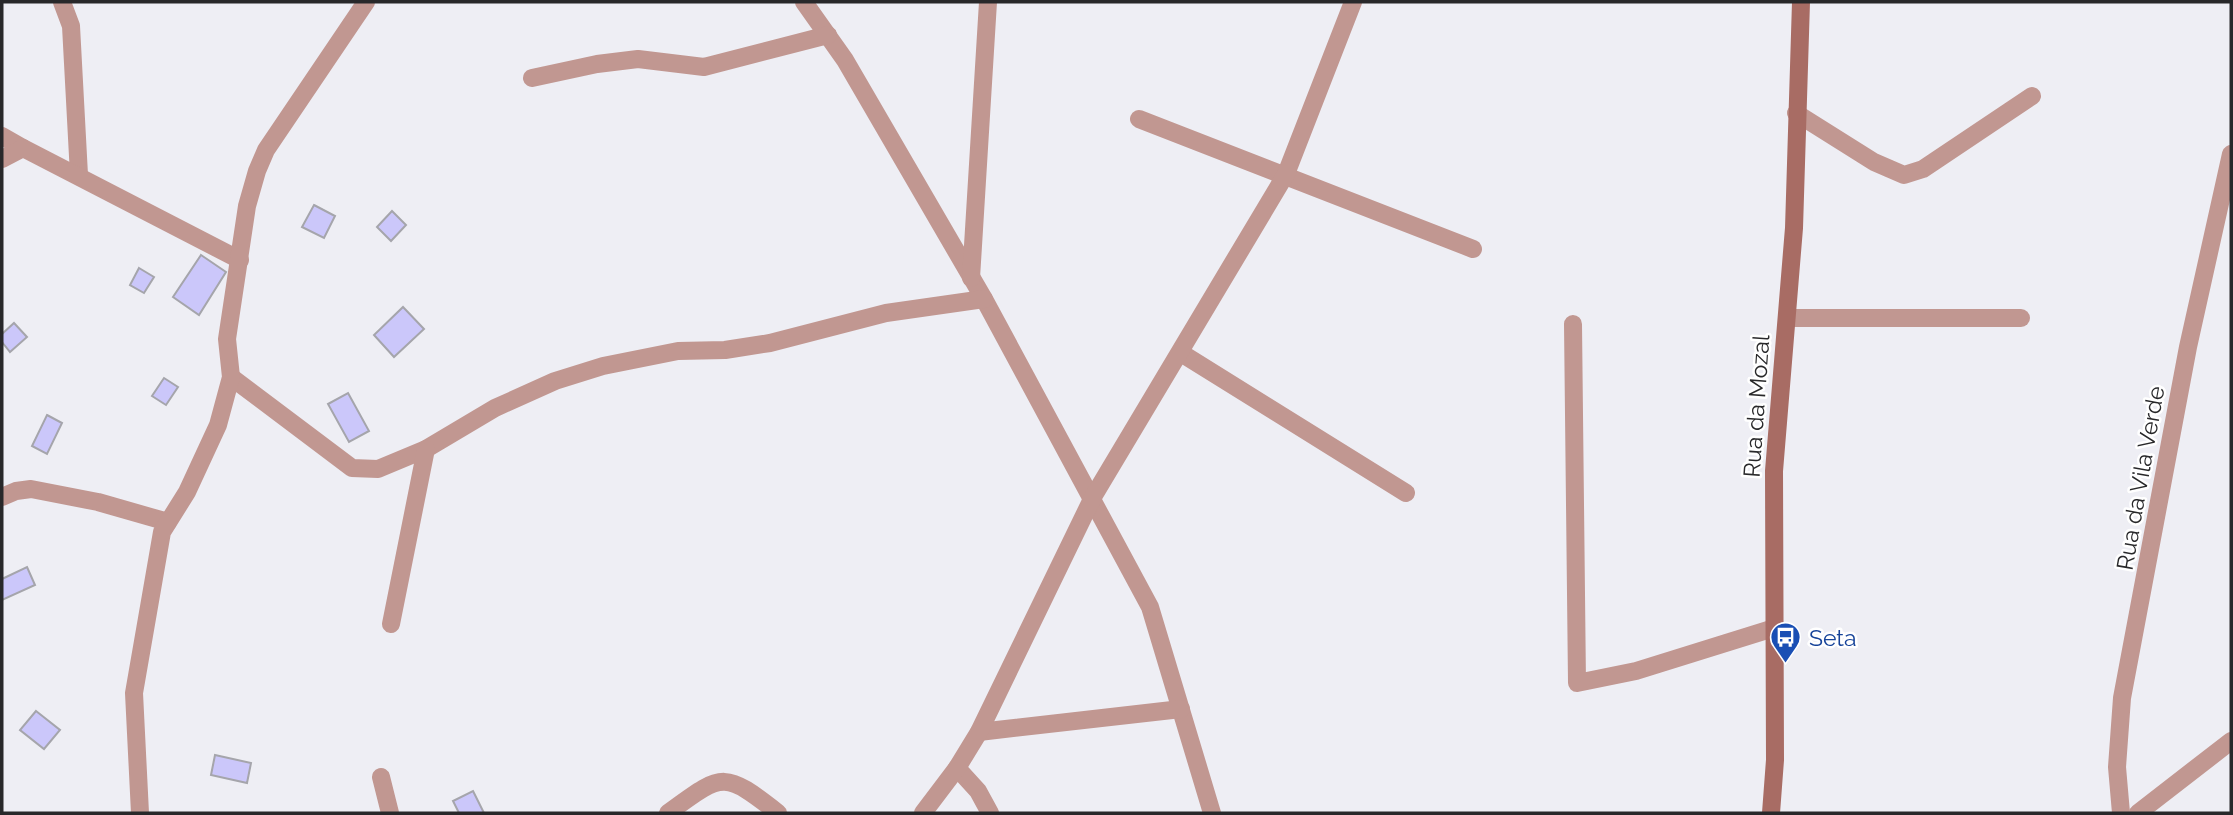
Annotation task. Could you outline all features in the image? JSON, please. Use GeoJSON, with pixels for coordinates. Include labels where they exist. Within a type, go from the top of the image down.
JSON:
{"type":"FeatureCollection","features":[{"type":"Feature","properties":{"kind":"main road","name":"Rua da Mozal"},"geometry":{"type":"LineString","coordinates":[[1771,813],[1775,760],[1774,471],[1794,228],[1801,2]]}},
{"type":"Feature","properties":{"kind":"street"},"geometry":{"type":"LineString","coordinates":[[62,2],[71,26],[79,175]]}},
{"type":"Feature","properties":{"kind":"street"},"geometry":{"type":"LineString","coordinates":[[140,813],[134,693],[162,532],[187,492],[207,451],[231,377],[227,339],[247,206],[266,150],[366,2]]}},
{"type":"Feature","properties":{"kind":"street"},"geometry":{"type":"LineString","coordinates":[[804,2],[828,35],[984,299],[1093,496],[1150,607],[1212,813]]}},
{"type":"Feature","properties":{"kind":"street"},"geometry":{"type":"LineString","coordinates":[[971,278],[989,2]]}},
{"type":"Feature","properties":{"kind":"street"},"geometry":{"type":"LineString","coordinates":[[923,813],[957,768],[979,732],[1093,496],[1286,174],[1353,2]]}},
{"type":"Feature","properties":{"kind":"street"},"geometry":{"type":"LineString","coordinates":[[531,78],[597,64],[638,59],[704,67],[828,35]]}},
{"type":"Feature","properties":{"kind":"street"},"geometry":{"type":"LineString","coordinates":[[1796,113],[1874,162],[1904,175],[1923,169],[2032,96]]}},
{"type":"Feature","properties":{"kind":"street"},"geometry":{"type":"LineString","coordinates":[[1139,119],[1286,174],[1473,250]]}},
{"type":"Feature","properties":{"kind":"street"},"geometry":{"type":"LineString","coordinates":[[2,136],[240,260]]}},
{"type":"Feature","properties":{"kind":"street"},"geometry":{"type":"LineString","coordinates":[[2,159],[23,148]]}},
{"type":"Feature","properties":{"kind":"street","name":"Rua da Vila Verde"},"geometry":{"type":"LineString","coordinates":[[2121,813],[2117,767],[2122,698],[2188,347],[2231,155]]}},
{"type":"Feature","properties":{"kind":"street"},"geometry":{"type":"LineString","coordinates":[[231,377],[352,468],[378,469],[426,449],[495,408],[555,381],[603,366],[678,351],[770,344],[886,313],[984,299]]}},
{"type":"Feature","properties":{"kind":"street"},"geometry":{"type":"LineString","coordinates":[[1787,318],[2021,318]]}},
{"type":"Feature","properties":{"kind":"street"},"geometry":{"type":"LineString","coordinates":[[1573,324],[1577,683],[1636,671],[1774,628]]}},
{"type":"Feature","properties":{"kind":"street"},"geometry":{"type":"LineString","coordinates":[[1181,353],[1406,493]]}},
{"type":"Feature","properties":{"kind":"street"},"geometry":{"type":"LineString","coordinates":[[391,624],[426,449]]}},
{"type":"Feature","properties":{"kind":"street"},"geometry":{"type":"LineString","coordinates":[[2,497],[16,491],[32,489],[168,522]]}},
{"type":"Feature","properties":{"kind":"street"},"geometry":{"type":"LineString","coordinates":[[979,732],[1181,709]]}},
{"type":"Feature","properties":{"kind":"street"},"geometry":{"type":"LineString","coordinates":[[2138,813],[2231,741]]}},
{"type":"Feature","properties":{"kind":"street"},"geometry":{"type":"LineString","coordinates":[[957,768],[978,791],[990,813]]}},
{"type":"Feature","properties":{"kind":"street"},"geometry":{"type":"LineString","coordinates":[[381,777],[390,813]]}},
{"type":"Feature","properties":{"kind":"street"},"geometry":{"type":"LineString","coordinates":[[668,813],[711,782],[729,780],[744,787],[778,813]]}},
{"type":"Feature","properties":{"kind":"building"},"geometry":{"type":"Polygon","coordinates":[[[314,205],[335,216],[324,238],[302,227],[314,205]]]}},
{"type":"Feature","properties":{"kind":"building"},"geometry":{"type":"Polygon","coordinates":[[[392,211],[406,225],[391,241],[377,227],[392,211]]]}},
{"type":"Feature","properties":{"kind":"building"},"geometry":{"type":"Polygon","coordinates":[[[201,255],[226,272],[199,315],[173,297],[201,255]]]}},
{"type":"Feature","properties":{"kind":"building"},"geometry":{"type":"Polygon","coordinates":[[[139,268],[154,277],[144,293],[130,285],[139,268]]]}},
{"type":"Feature","properties":{"kind":"building"},"geometry":{"type":"Polygon","coordinates":[[[403,307],[424,329],[394,357],[374,335],[403,307]]]}},
{"type":"Feature","properties":{"kind":"building"},"geometry":{"type":"Polygon","coordinates":[[[14,323],[27,337],[10,352],[2,342],[2,334],[14,323]]]}},
{"type":"Feature","properties":{"kind":"building"},"geometry":{"type":"Polygon","coordinates":[[[164,378],[178,387],[166,405],[152,396],[164,378]]]}},
{"type":"Feature","properties":{"kind":"building"},"geometry":{"type":"Polygon","coordinates":[[[348,393],[369,431],[349,442],[328,404],[348,393]]]}},
{"type":"Feature","properties":{"kind":"building"},"geometry":{"type":"Polygon","coordinates":[[[47,415],[62,423],[47,454],[32,446],[47,415]]]}},
{"type":"Feature","properties":{"kind":"building"},"geometry":{"type":"Polygon","coordinates":[[[27,567],[35,585],[2,600],[2,579],[27,567]]]}},
{"type":"Feature","properties":{"kind":"building"},"geometry":{"type":"Polygon","coordinates":[[[36,711],[60,730],[44,749],[20,730],[36,711]]]}},
{"type":"Feature","properties":{"kind":"building"},"geometry":{"type":"Polygon","coordinates":[[[215,755],[251,763],[247,783],[211,775],[215,755]]]}},
{"type":"Feature","properties":{"kind":"building"},"geometry":{"type":"Polygon","coordinates":[[[473,791],[484,813],[459,813],[453,801],[473,791]]]}},
{"type":"Feature","properties":{"kind":"place","name":"Seta"},"geometry":{"type":"Point","coordinates":[1786,664]}}]}
